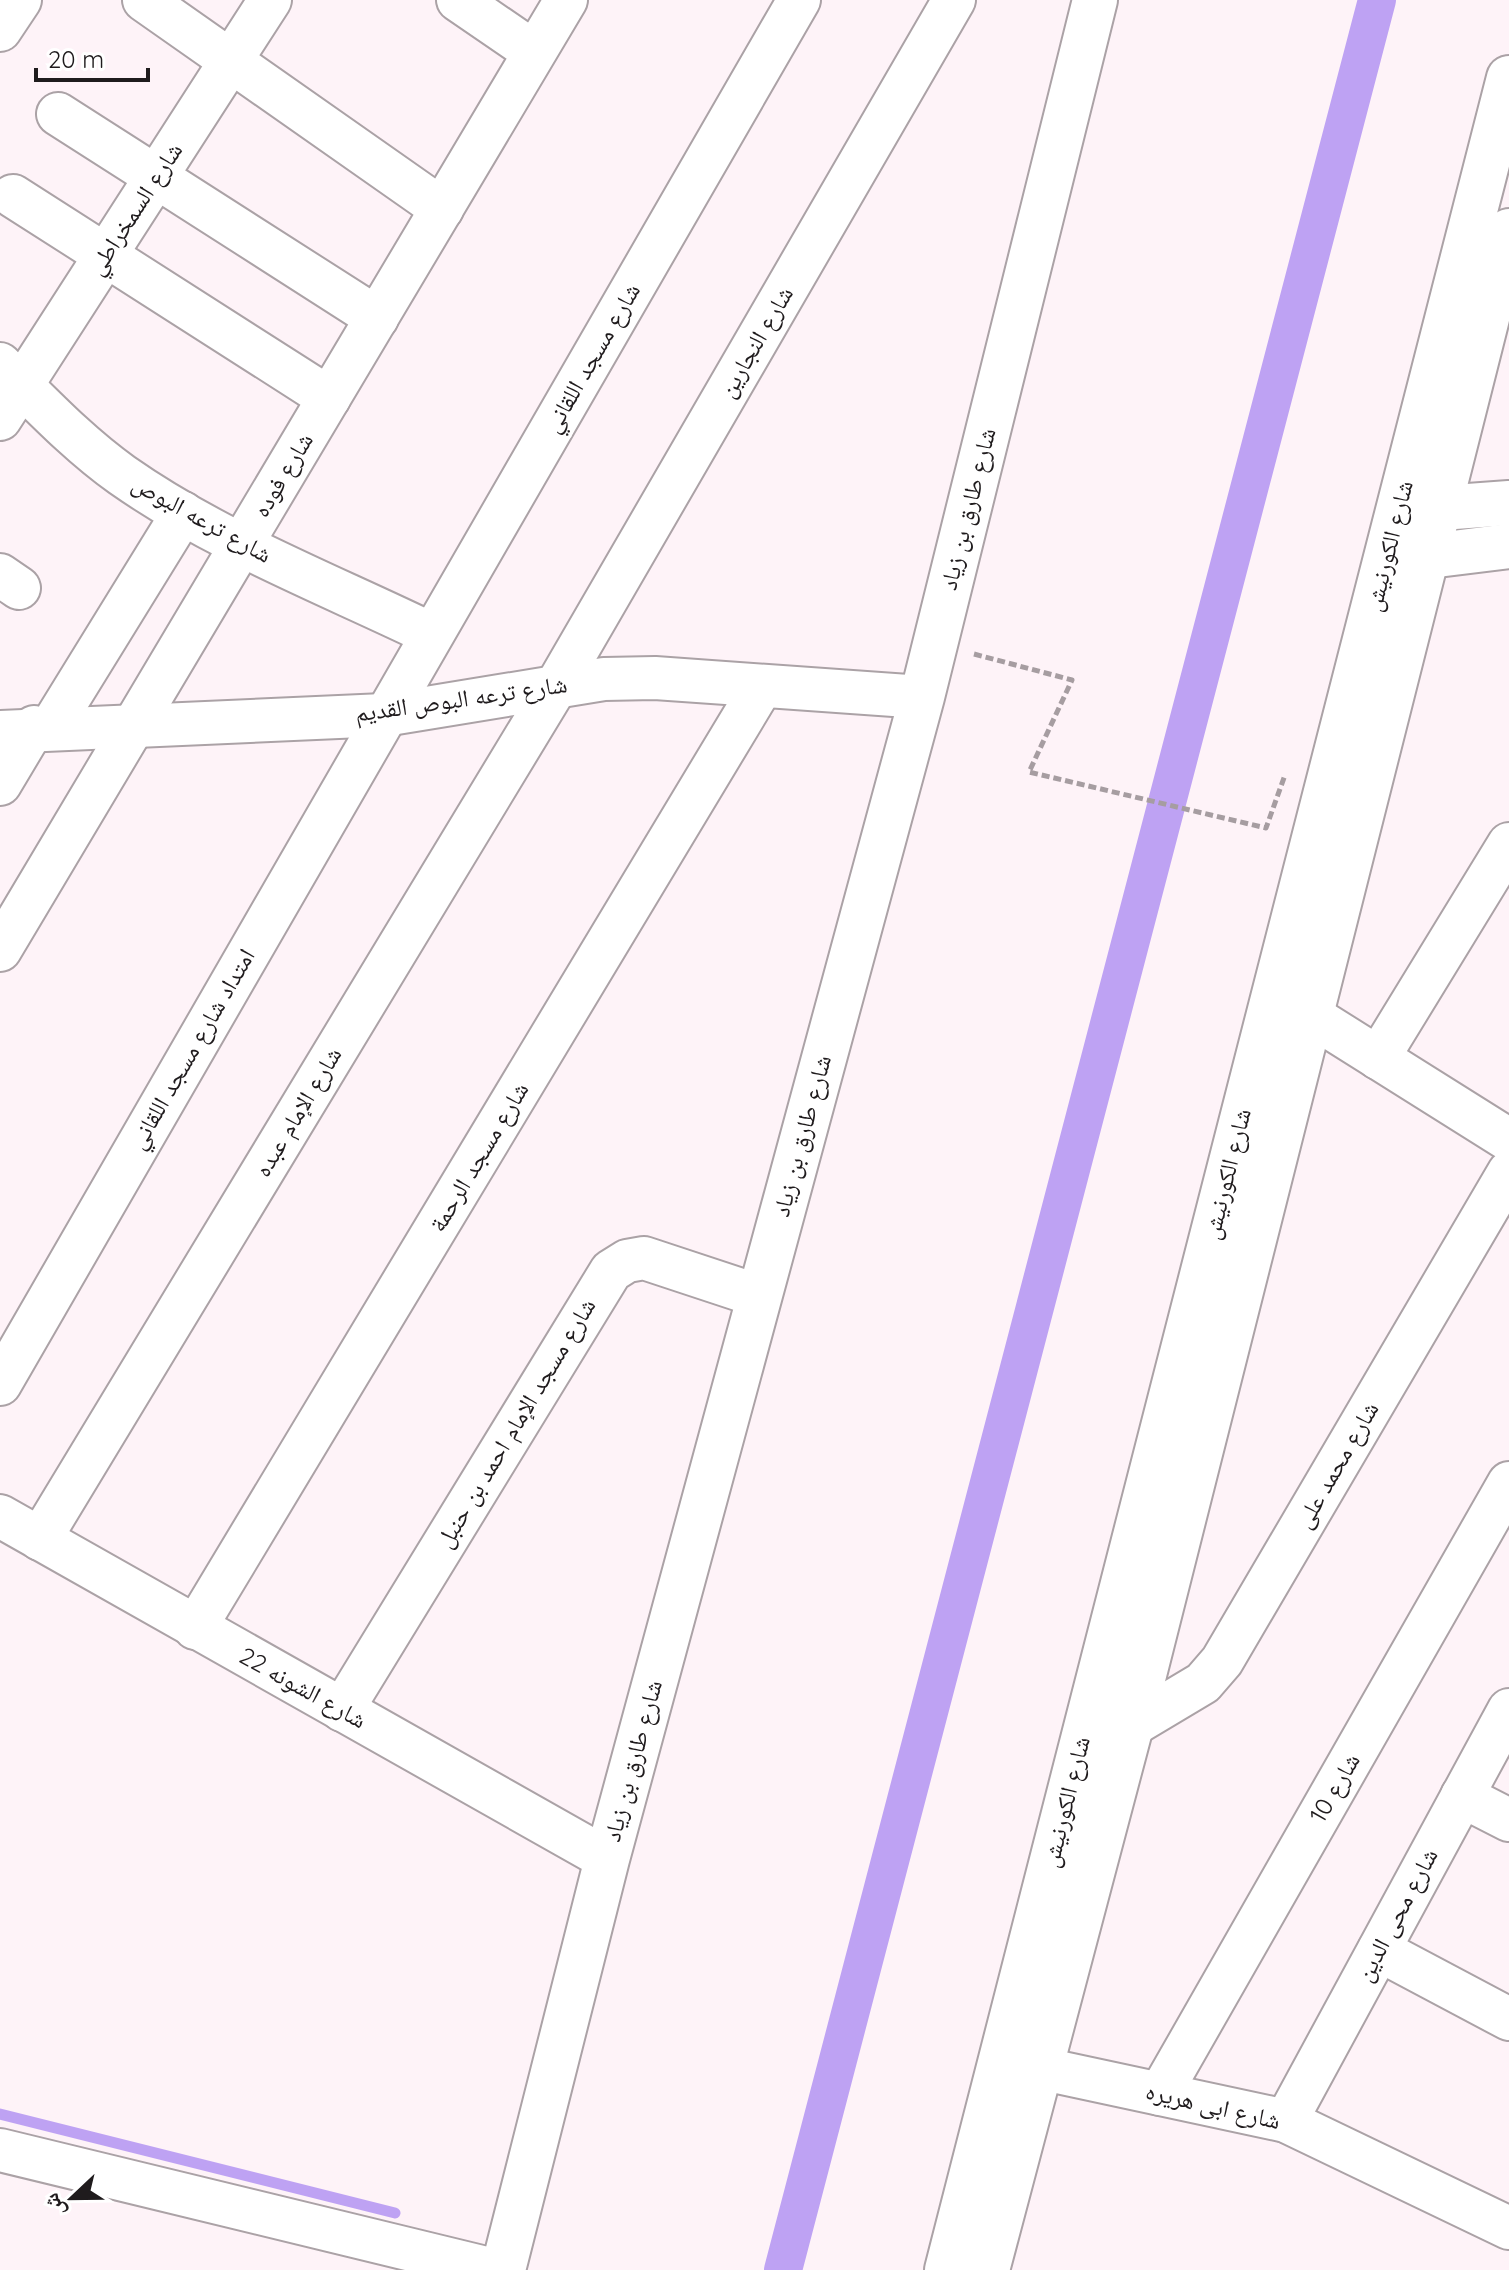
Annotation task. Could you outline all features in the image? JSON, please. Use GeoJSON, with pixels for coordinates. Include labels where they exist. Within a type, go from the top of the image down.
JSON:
{"type":"FeatureCollection","features":[{"type":"Feature","properties":{"kind":"main road","name":"شارع طارق بن زياد"},"geometry":{"type":"LineString","coordinates":[[503,2270],[607,1859],[922,697],[1095,0]]}},
{"type":"Feature","properties":{"kind":"main road","name":"شارع الكورنيش"},"geometry":{"type":"LineString","coordinates":[[947,2270],[1509,78]]}},
{"type":"Feature","properties":{"kind":"main road","name":"شارع الكورنيش"},"geometry":{"type":"LineString","coordinates":[[987,2270],[1131,1726],[1509,231]]}},
{"type":"Feature","properties":{"kind":"main road"},"geometry":{"type":"LineString","coordinates":[[1441,508],[1509,503]]}},
{"type":"Feature","properties":{"kind":"main road"},"geometry":{"type":"LineString","coordinates":[[1429,556],[1502,547]]}},
{"type":"Feature","properties":{"kind":"street"},"geometry":{"type":"LineString","coordinates":[[0,30],[20,0]]}},
{"type":"Feature","properties":{"kind":"street"},"geometry":{"type":"LineString","coordinates":[[144,0],[442,209]]}},
{"type":"Feature","properties":{"kind":"street","name":"شارع السمخراطي"},"geometry":{"type":"LineString","coordinates":[[7,389],[105,255],[270,0]]}},
{"type":"Feature","properties":{"kind":"street"},"geometry":{"type":"LineString","coordinates":[[458,0],[534,52]]}},
{"type":"Feature","properties":{"kind":"street","name":"شارع فوده"},"geometry":{"type":"LineString","coordinates":[[0,950],[566,0]]}},
{"type":"Feature","properties":{"kind":"street","name":"شارع مسجد اللقاني"},"geometry":{"type":"LineString","coordinates":[[384,715],[799,0]]}},
{"type":"Feature","properties":{"kind":"street","name":"شارع النجارين"},"geometry":{"type":"LineString","coordinates":[[557,685],[954,0]]}},
{"type":"Feature","properties":{"kind":"street"},"geometry":{"type":"LineString","coordinates":[[58,114],[377,318]]}},
{"type":"Feature","properties":{"kind":"street"},"geometry":{"type":"LineString","coordinates":[[13,196],[329,398]]}},
{"type":"Feature","properties":{"kind":"street","name":"شارع ترعه البوص"},"geometry":{"type":"LineString","coordinates":[[7,389],[183,513],[431,634]]}},
{"type":"Feature","properties":{"kind":"street"},"geometry":{"type":"LineString","coordinates":[[1502,547],[1509,503]]}},
{"type":"Feature","properties":{"kind":"street"},"geometry":{"type":"LineString","coordinates":[[0,784],[28,729],[183,513]]}},
{"type":"Feature","properties":{"kind":"street","name":"شارع ترعه البوص القديم"},"geometry":{"type":"LineString","coordinates":[[28,729],[384,715],[557,685],[655,678],[922,697]]}},
{"type":"Feature","properties":{"kind":"street","name":"شارع الإمام عبده"},"geometry":{"type":"LineString","coordinates":[[40,1539],[557,685]]}},
{"type":"Feature","properties":{"kind":"street","name":"شارع مسجد الرحمة"},"geometry":{"type":"LineString","coordinates":[[195,1628],[762,686]]}},
{"type":"Feature","properties":{"kind":"street","name":"امتداد شارع مسجد اللقاني"},"geometry":{"type":"LineString","coordinates":[[0,1384],[384,715]]}},
{"type":"Feature","properties":{"kind":"street"},"geometry":{"type":"LineString","coordinates":[[1378,1058],[1509,844]]}},
{"type":"Feature","properties":{"kind":"street"},"geometry":{"type":"LineString","coordinates":[[1310,1015],[1509,1140]]}},
{"type":"Feature","properties":{"kind":"street","name":"شارع محمد على"},"geometry":{"type":"LineString","coordinates":[[1131,1726],[1203,1683],[1222,1661],[1509,1172]]}},
{"type":"Feature","properties":{"kind":"street","name":"شارع مسجد الإمام احمد بن حنبل"},"geometry":{"type":"LineString","coordinates":[[342,1710],[611,1271],[627,1261],[644,1258],[759,1296]]}},
{"type":"Feature","properties":{"kind":"street","name":"شارع 10"},"geometry":{"type":"LineString","coordinates":[[1160,2094],[1509,1483]]}},
{"type":"Feature","properties":{"kind":"street","name":"شارع الشونه 22"},"geometry":{"type":"LineString","coordinates":[[0,1516],[607,1859]]}},
{"type":"Feature","properties":{"kind":"street","name":"شارع محى الدين"},"geometry":{"type":"LineString","coordinates":[[1286,2121],[1509,1710]]}},
{"type":"Feature","properties":{"kind":"street"},"geometry":{"type":"LineString","coordinates":[[1462,1796],[1509,1820]]}},
{"type":"Feature","properties":{"kind":"street"},"geometry":{"type":"LineString","coordinates":[[1379,1950],[1509,2019]]}},
{"type":"Feature","properties":{"kind":"street","name":"شارع ابى هريره"},"geometry":{"type":"LineString","coordinates":[[1039,2068],[1286,2121],[1509,2228]]}},
{"type":"Feature","properties":{"kind":"street"},"geometry":{"type":"LineString","coordinates":[[0,2150],[494,2270]]}},
{"type":"Feature","properties":{"kind":"path"},"geometry":{"type":"LineString","coordinates":[[935,643],[1072,680],[1029,772],[1266,828]]}},
{"type":"Feature","properties":{"kind":"waterway"},"geometry":{"type":"LineString","coordinates":[[783,2270],[1377,0]]}},
{"type":"Feature","properties":{"kind":"waterway"},"geometry":{"type":"LineString","coordinates":[[0,2114],[395,2213]]}}]}
